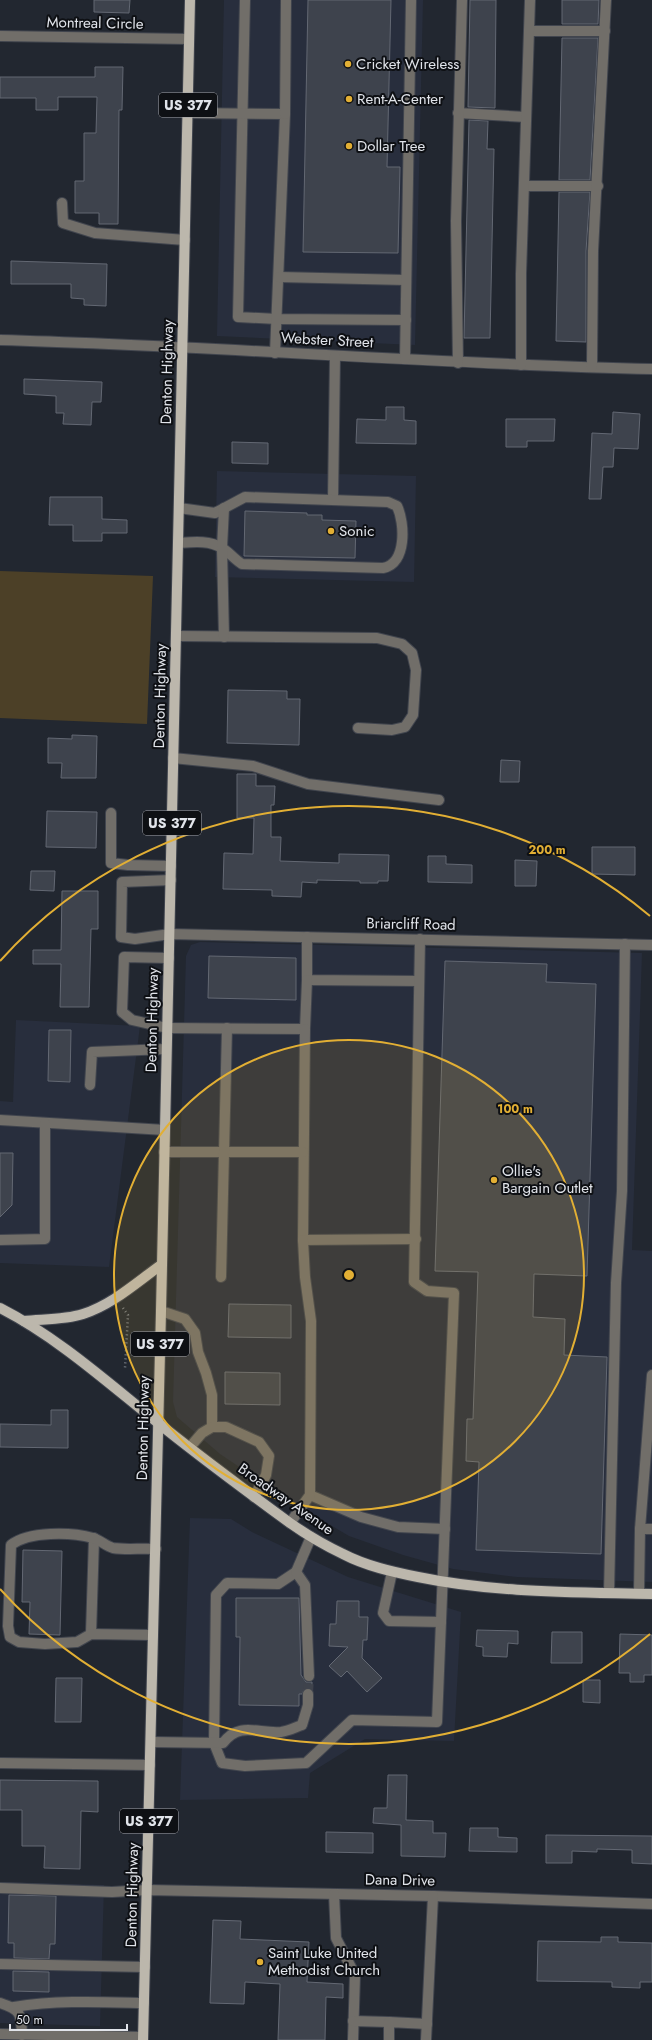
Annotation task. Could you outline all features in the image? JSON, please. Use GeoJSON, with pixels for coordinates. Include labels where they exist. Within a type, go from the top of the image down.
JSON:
{"type":"FeatureCollection","features":[{"type":"Feature","properties":{"kind":"main road","name":"Denton Highway"},"geometry":{"type":"LineString","coordinates":[[143,2038],[156,1549],[161,1265],[170,934],[190,0]]}},
{"type":"Feature","properties":{"kind":"main road"},"geometry":{"type":"LineString","coordinates":[[24,1320],[60,1318],[82,1314],[99,1307],[161,1265]]}},
{"type":"Feature","properties":{"kind":"main road","name":"Broadway Avenue"},"geometry":{"type":"LineString","coordinates":[[0,1308],[24,1320],[118,1390],[158,1423],[290,1523],[311,1537],[344,1555],[392,1572],[442,1582],[506,1590],[652,1594]]}},
{"type":"Feature","properties":{"kind":"street"},"geometry":{"type":"LineString","coordinates":[[245,0],[238,317],[277,320],[406,320]]}},
{"type":"Feature","properties":{"kind":"street"},"geometry":{"type":"LineString","coordinates":[[275,352],[285,114],[286,0]]}},
{"type":"Feature","properties":{"kind":"street"},"geometry":{"type":"LineString","coordinates":[[405,359],[411,0]]}},
{"type":"Feature","properties":{"kind":"street"},"geometry":{"type":"LineString","coordinates":[[458,363],[456,221],[462,0]]}},
{"type":"Feature","properties":{"kind":"street"},"geometry":{"type":"LineString","coordinates":[[522,365],[521,274],[530,0]]}},
{"type":"Feature","properties":{"kind":"street"},"geometry":{"type":"LineString","coordinates":[[592,367],[593,251],[598,186],[606,0]]}},
{"type":"Feature","properties":{"kind":"street"},"geometry":{"type":"LineString","coordinates":[[529,31],[605,31]]}},
{"type":"Feature","properties":{"kind":"street","name":"Montreal Circle"},"geometry":{"type":"LineString","coordinates":[[0,36],[189,39]]}},
{"type":"Feature","properties":{"kind":"street"},"geometry":{"type":"LineString","coordinates":[[187,113],[285,114]]}},
{"type":"Feature","properties":{"kind":"street"},"geometry":{"type":"LineString","coordinates":[[458,113],[526,117]]}},
{"type":"Feature","properties":{"kind":"street"},"geometry":{"type":"LineString","coordinates":[[524,186],[598,186]]}},
{"type":"Feature","properties":{"kind":"street"},"geometry":{"type":"LineString","coordinates":[[62,202],[63,223],[95,233],[185,240]]}},
{"type":"Feature","properties":{"kind":"street"},"geometry":{"type":"LineString","coordinates":[[279,277],[406,280]]}},
{"type":"Feature","properties":{"kind":"street","name":"Webster Street"},"geometry":{"type":"LineString","coordinates":[[0,340],[130,344],[183,349],[275,352],[458,363],[652,369]]}},
{"type":"Feature","properties":{"kind":"street"},"geometry":{"type":"LineString","coordinates":[[333,500],[335,356]]}},
{"type":"Feature","properties":{"kind":"street"},"geometry":{"type":"LineString","coordinates":[[178,543],[205,542],[222,548],[232,558],[242,564],[364,569],[390,567],[395,563],[402,541],[403,521],[397,506],[388,502],[245,497],[215,513],[179,508]]}},
{"type":"Feature","properties":{"kind":"street"},"geometry":{"type":"LineString","coordinates":[[224,508],[222,548],[224,637]]}},
{"type":"Feature","properties":{"kind":"street"},"geometry":{"type":"LineString","coordinates":[[176,636],[377,638],[402,644],[412,653],[416,670],[413,715],[405,727],[392,730],[358,728]]}},
{"type":"Feature","properties":{"kind":"street"},"geometry":{"type":"LineString","coordinates":[[174,758],[253,766],[308,784],[439,800]]}},
{"type":"Feature","properties":{"kind":"street"},"geometry":{"type":"LineString","coordinates":[[110,813],[111,863],[171,866]]}},
{"type":"Feature","properties":{"kind":"street","name":"Briarcliff Road"},"geometry":{"type":"LineString","coordinates":[[171,880],[122,882],[121,937],[135,939],[170,934],[652,945]]}},
{"type":"Feature","properties":{"kind":"street"},"geometry":{"type":"LineString","coordinates":[[290,1523],[310,1495],[311,1321],[305,1277],[303,1240],[307,937]]}},
{"type":"Feature","properties":{"kind":"street"},"geometry":{"type":"LineString","coordinates":[[311,1537],[296,1572],[278,1584],[227,1582],[216,1595],[214,1743],[222,1763],[245,1766],[306,1764],[352,1720],[437,1722],[454,1293],[427,1291],[414,1282],[416,1239],[420,939]]}},
{"type":"Feature","properties":{"kind":"street"},"geometry":{"type":"LineString","coordinates":[[610,1593],[616,1283],[622,1191],[625,944]]}},
{"type":"Feature","properties":{"kind":"street"},"geometry":{"type":"LineString","coordinates":[[169,958],[124,957],[122,1012],[132,1020],[167,1028],[305,1029]]}},
{"type":"Feature","properties":{"kind":"street"},"geometry":{"type":"LineString","coordinates":[[306,980],[419,981]]}},
{"type":"Feature","properties":{"kind":"street"},"geometry":{"type":"LineString","coordinates":[[221,1277],[227,1028]]}},
{"type":"Feature","properties":{"kind":"street"},"geometry":{"type":"LineString","coordinates":[[90,1085],[92,1052],[166,1049]]}},
{"type":"Feature","properties":{"kind":"street"},"geometry":{"type":"LineString","coordinates":[[0,1120],[165,1130]]}},
{"type":"Feature","properties":{"kind":"street"},"geometry":{"type":"LineString","coordinates":[[0,1240],[45,1239],[45,1122]]}},
{"type":"Feature","properties":{"kind":"street"},"geometry":{"type":"LineString","coordinates":[[164,1152],[303,1152]]}},
{"type":"Feature","properties":{"kind":"street"},"geometry":{"type":"LineString","coordinates":[[303,1240],[416,1239]]}},
{"type":"Feature","properties":{"kind":"street"},"geometry":{"type":"LineString","coordinates":[[161,1312],[185,1319],[195,1333],[198,1352],[212,1395],[212,1427]]}},
{"type":"Feature","properties":{"kind":"street"},"geometry":{"type":"LineString","coordinates":[[639,1593],[640,1528],[652,1375]]}},
{"type":"Feature","properties":{"kind":"street"},"geometry":{"type":"LineString","coordinates":[[190,1447],[202,1433],[212,1427],[226,1427],[259,1442],[269,1456],[266,1475],[254,1497]]}},
{"type":"Feature","properties":{"kind":"street"},"geometry":{"type":"LineString","coordinates":[[310,1495],[361,1517],[398,1527],[445,1529]]}},
{"type":"Feature","properties":{"kind":"street"},"geometry":{"type":"LineString","coordinates":[[640,1528],[652,1529]]}},
{"type":"Feature","properties":{"kind":"street"},"geometry":{"type":"LineString","coordinates":[[153,1635],[91,1634],[77,1642],[45,1644],[19,1642],[10,1636],[8,1626],[10,1545],[25,1537],[57,1534],[94,1538],[112,1548],[156,1549]]}},
{"type":"Feature","properties":{"kind":"street"},"geometry":{"type":"LineString","coordinates":[[91,1634],[94,1538]]}},
{"type":"Feature","properties":{"kind":"street"},"geometry":{"type":"LineString","coordinates":[[296,1572],[305,1585],[309,1676]]}},
{"type":"Feature","properties":{"kind":"street"},"geometry":{"type":"LineString","coordinates":[[392,1572],[383,1613],[388,1621],[441,1622]]}},
{"type":"Feature","properties":{"kind":"street"},"geometry":{"type":"LineString","coordinates":[[151,1742],[223,1743],[230,1734],[242,1730],[281,1732],[302,1725],[308,1705],[308,1694]]}},
{"type":"Feature","properties":{"kind":"street"},"geometry":{"type":"LineString","coordinates":[[0,1763],[150,1765]]}},
{"type":"Feature","properties":{"kind":"street","name":"Dana Drive"},"geometry":{"type":"LineString","coordinates":[[0,1888],[112,1892],[147,1890],[433,1896],[652,1904]]}},
{"type":"Feature","properties":{"kind":"street"},"geometry":{"type":"LineString","coordinates":[[334,1894],[336,1938],[355,1975],[353,2040]]}},
{"type":"Feature","properties":{"kind":"street"},"geometry":{"type":"LineString","coordinates":[[426,2040],[433,1896]]}},
{"type":"Feature","properties":{"kind":"street"},"geometry":{"type":"LineString","coordinates":[[0,1964],[145,1967]]}},
{"type":"Feature","properties":{"kind":"street"},"geometry":{"type":"LineString","coordinates":[[14,2008],[36,2004],[84,2001],[144,2003]]}},
{"type":"Feature","properties":{"kind":"street"},"geometry":{"type":"LineString","coordinates":[[0,2003],[14,2008],[21,2015],[22,2035]]}},
{"type":"Feature","properties":{"kind":"street"},"geometry":{"type":"LineString","coordinates":[[353,2022],[427,2024]]}},
{"type":"Feature","properties":{"kind":"street"},"geometry":{"type":"LineString","coordinates":[[389,2022],[389,2040]]}},
{"type":"Feature","properties":{"kind":"street"},"geometry":{"type":"LineString","coordinates":[[0,2034],[143,2038]]}},
{"type":"Feature","properties":{"kind":"path"},"geometry":{"type":"LineString","coordinates":[[121,1306],[128,1315],[125,1368]]}},
{"type":"Feature","properties":{"kind":"shaded area"},"geometry":{"type":"Polygon","coordinates":[[[224,0],[423,0],[415,345],[217,336],[224,0]]]}},
{"type":"Feature","properties":{"kind":"shaded area"},"geometry":{"type":"Polygon","coordinates":[[[217,471],[416,476],[414,582],[215,577],[217,471]]]}},
{"type":"Feature","properties":{"kind":"shaded area"},"geometry":{"type":"Polygon","coordinates":[[[0,571],[153,576],[147,724],[0,718],[0,571]]]}},
{"type":"Feature","properties":{"kind":"shaded area"},"geometry":{"type":"Polygon","coordinates":[[[200,942],[642,953],[632,1250],[652,1251],[652,1582],[517,1577],[453,1569],[403,1555],[349,1536],[288,1500],[220,1454],[177,1417],[173,1402],[186,956],[191,945],[200,942]]]}},
{"type":"Feature","properties":{"kind":"shaded area"},"geometry":{"type":"Polygon","coordinates":[[[16,1020],[140,1026],[109,1267],[0,1263],[0,1101],[13,1102],[16,1020]]]}},
{"type":"Feature","properties":{"kind":"shaded area"},"geometry":{"type":"Polygon","coordinates":[[[190,1518],[231,1519],[252,1532],[348,1577],[461,1612],[454,1741],[365,1739],[310,1773],[308,1798],[180,1800],[190,1518]]]}},
{"type":"Feature","properties":{"kind":"shaded area"},"geometry":{"type":"Polygon","coordinates":[[[0,1882],[104,1885],[100,2026],[0,2023],[0,1882]]]}},
{"type":"Feature","properties":{"kind":"building"},"geometry":{"type":"Polygon","coordinates":[[[94,0],[130,0],[129,13],[94,12],[94,0]]]}},
{"type":"Feature","properties":{"kind":"building"},"geometry":{"type":"Polygon","coordinates":[[[308,0],[391,0],[387,167],[400,167],[398,253],[303,252],[308,0]]]}},
{"type":"Feature","properties":{"kind":"building"},"geometry":{"type":"Polygon","coordinates":[[[470,0],[496,0],[495,108],[468,107],[470,0]]]}},
{"type":"Feature","properties":{"kind":"building"},"geometry":{"type":"Polygon","coordinates":[[[562,0],[599,0],[598,24],[562,24],[562,0]]]}},
{"type":"Feature","properties":{"kind":"building"},"geometry":{"type":"Polygon","coordinates":[[[562,38],[598,38],[590,180],[559,180],[562,38]]]}},
{"type":"Feature","properties":{"kind":"building"},"geometry":{"type":"Polygon","coordinates":[[[95,67],[123,67],[122,110],[119,110],[118,224],[99,224],[99,213],[75,213],[75,181],[84,181],[84,133],[96,133],[97,97],[58,97],[58,110],[36,110],[36,98],[0,98],[0,77],[95,77],[95,67]]]}},
{"type":"Feature","properties":{"kind":"building"},"geometry":{"type":"Polygon","coordinates":[[[469,120],[488,121],[487,149],[494,149],[490,338],[464,338],[469,120]]]}},
{"type":"Feature","properties":{"kind":"building"},"geometry":{"type":"Polygon","coordinates":[[[559,192],[590,192],[586,251],[586,342],[556,341],[559,192]]]}},
{"type":"Feature","properties":{"kind":"building"},"geometry":{"type":"Polygon","coordinates":[[[11,261],[107,264],[106,306],[84,305],[84,299],[71,298],[71,284],[11,284],[11,261]]]}},
{"type":"Feature","properties":{"kind":"building"},"geometry":{"type":"Polygon","coordinates":[[[24,379],[102,382],[101,402],[92,402],[91,425],[63,424],[64,413],[56,413],[56,396],[24,394],[24,379]]]}},
{"type":"Feature","properties":{"kind":"building"},"geometry":{"type":"Polygon","coordinates":[[[386,407],[404,407],[404,420],[416,421],[416,444],[356,443],[357,419],[386,420],[386,407]]]}},
{"type":"Feature","properties":{"kind":"building"},"geometry":{"type":"Polygon","coordinates":[[[613,412],[640,414],[638,449],[614,448],[613,467],[603,467],[601,499],[589,499],[592,433],[612,434],[613,412]]]}},
{"type":"Feature","properties":{"kind":"building"},"geometry":{"type":"Polygon","coordinates":[[[506,419],[555,419],[554,441],[527,441],[527,447],[506,447],[506,419]]]}},
{"type":"Feature","properties":{"kind":"building"},"geometry":{"type":"Polygon","coordinates":[[[232,442],[268,443],[268,464],[232,463],[232,442]]]}},
{"type":"Feature","properties":{"kind":"building"},"geometry":{"type":"Polygon","coordinates":[[[50,497],[102,497],[102,519],[127,520],[127,533],[102,533],[102,541],[73,541],[73,525],[49,525],[50,497]]]}},
{"type":"Feature","properties":{"kind":"building"},"geometry":{"type":"Polygon","coordinates":[[[245,511],[307,513],[307,515],[322,515],[322,520],[356,521],[355,558],[244,556],[245,511]]]}},
{"type":"Feature","properties":{"kind":"building"},"geometry":{"type":"Polygon","coordinates":[[[228,690],[287,691],[287,699],[300,699],[299,745],[227,743],[228,690]]]}},
{"type":"Feature","properties":{"kind":"building"},"geometry":{"type":"Polygon","coordinates":[[[72,735],[97,736],[96,778],[61,778],[62,763],[48,763],[48,738],[72,739],[72,735]]]}},
{"type":"Feature","properties":{"kind":"building"},"geometry":{"type":"Polygon","coordinates":[[[501,760],[520,761],[519,782],[500,782],[501,760]]]}},
{"type":"Feature","properties":{"kind":"building"},"geometry":{"type":"Polygon","coordinates":[[[237,774],[256,774],[256,786],[275,786],[274,805],[271,805],[271,837],[281,837],[280,861],[339,863],[339,854],[389,855],[388,881],[378,881],[378,883],[317,880],[317,883],[302,882],[301,897],[272,896],[272,890],[223,889],[224,853],[253,854],[254,818],[237,818],[237,774]]]}},
{"type":"Feature","properties":{"kind":"building"},"geometry":{"type":"Polygon","coordinates":[[[47,811],[97,812],[96,848],[46,847],[47,811]]]}},
{"type":"Feature","properties":{"kind":"building"},"geometry":{"type":"Polygon","coordinates":[[[592,847],[635,847],[635,875],[592,874],[592,847]]]}},
{"type":"Feature","properties":{"kind":"building"},"geometry":{"type":"Polygon","coordinates":[[[428,856],[446,856],[446,864],[472,865],[472,883],[428,882],[428,856]]]}},
{"type":"Feature","properties":{"kind":"building"},"geometry":{"type":"Polygon","coordinates":[[[515,860],[537,861],[536,886],[515,886],[515,860]]]}},
{"type":"Feature","properties":{"kind":"building"},"geometry":{"type":"Polygon","coordinates":[[[31,871],[55,871],[54,891],[30,890],[31,871]]]}},
{"type":"Feature","properties":{"kind":"building"},"geometry":{"type":"Polygon","coordinates":[[[62,891],[98,891],[98,929],[91,929],[89,1007],[60,1007],[61,964],[33,964],[33,950],[61,950],[62,891]]]}},
{"type":"Feature","properties":{"kind":"building"},"geometry":{"type":"Polygon","coordinates":[[[209,956],[296,958],[296,1000],[208,998],[209,956]]]}},
{"type":"Feature","properties":{"kind":"building"},"geometry":{"type":"Polygon","coordinates":[[[445,961],[547,964],[546,982],[596,984],[587,1276],[534,1274],[533,1317],[565,1319],[564,1355],[607,1357],[601,1554],[476,1550],[479,1462],[466,1461],[467,1419],[473,1419],[478,1272],[435,1271],[445,961]]]}},
{"type":"Feature","properties":{"kind":"building"},"geometry":{"type":"Polygon","coordinates":[[[49,1030],[71,1030],[70,1082],[48,1081],[49,1030]]]}},
{"type":"Feature","properties":{"kind":"building"},"geometry":{"type":"Polygon","coordinates":[[[0,1153],[13,1153],[12,1205],[0,1217],[0,1153]]]}},
{"type":"Feature","properties":{"kind":"building"},"geometry":{"type":"Polygon","coordinates":[[[229,1304],[291,1305],[291,1338],[228,1337],[229,1304]]]}},
{"type":"Feature","properties":{"kind":"building"},"geometry":{"type":"Polygon","coordinates":[[[225,1372],[280,1373],[280,1405],[225,1404],[225,1372]]]}},
{"type":"Feature","properties":{"kind":"building"},"geometry":{"type":"Polygon","coordinates":[[[51,1410],[68,1410],[68,1448],[0,1447],[0,1424],[51,1425],[51,1410]]]}},
{"type":"Feature","properties":{"kind":"building"},"geometry":{"type":"Polygon","coordinates":[[[23,1550],[62,1551],[60,1635],[29,1634],[30,1602],[22,1602],[23,1550]]]}},
{"type":"Feature","properties":{"kind":"building"},"geometry":{"type":"Polygon","coordinates":[[[236,1598],[299,1598],[301,1675],[306,1682],[312,1682],[312,1689],[305,1688],[302,1694],[299,1694],[299,1706],[239,1705],[240,1637],[236,1637],[236,1598]]]}},
{"type":"Feature","properties":{"kind":"building"},"geometry":{"type":"Polygon","coordinates":[[[337,1601],[359,1601],[359,1617],[368,1617],[367,1640],[363,1640],[362,1658],[382,1678],[367,1692],[347,1671],[341,1677],[329,1666],[348,1647],[329,1646],[330,1624],[336,1624],[337,1601]]]}},
{"type":"Feature","properties":{"kind":"building"},"geometry":{"type":"Polygon","coordinates":[[[477,1630],[518,1631],[518,1644],[508,1643],[507,1657],[483,1656],[483,1647],[476,1646],[477,1630]]]}},
{"type":"Feature","properties":{"kind":"building"},"geometry":{"type":"Polygon","coordinates":[[[552,1632],[582,1632],[582,1663],[551,1663],[552,1632]]]}},
{"type":"Feature","properties":{"kind":"building"},"geometry":{"type":"Polygon","coordinates":[[[620,1634],[652,1635],[652,1675],[644,1675],[644,1682],[630,1682],[630,1673],[619,1673],[620,1634]]]}},
{"type":"Feature","properties":{"kind":"building"},"geometry":{"type":"Polygon","coordinates":[[[56,1678],[82,1678],[81,1722],[55,1722],[56,1678]]]}},
{"type":"Feature","properties":{"kind":"building"},"geometry":{"type":"Polygon","coordinates":[[[583,1680],[600,1680],[600,1703],[583,1702],[583,1680]]]}},
{"type":"Feature","properties":{"kind":"building"},"geometry":{"type":"Polygon","coordinates":[[[388,1775],[407,1775],[406,1820],[433,1821],[433,1833],[446,1833],[445,1857],[401,1856],[401,1825],[373,1823],[374,1808],[387,1808],[388,1775]]]}},
{"type":"Feature","properties":{"kind":"building"},"geometry":{"type":"Polygon","coordinates":[[[0,1780],[98,1781],[98,1812],[81,1811],[80,1869],[44,1868],[45,1846],[22,1846],[22,1810],[0,1810],[0,1780]]]}},
{"type":"Feature","properties":{"kind":"building"},"geometry":{"type":"Polygon","coordinates":[[[470,1828],[498,1828],[498,1837],[517,1838],[517,1852],[469,1851],[470,1828]]]}},
{"type":"Feature","properties":{"kind":"building"},"geometry":{"type":"Polygon","coordinates":[[[326,1832],[373,1833],[373,1853],[326,1852],[326,1832]]]}},
{"type":"Feature","properties":{"kind":"building"},"geometry":{"type":"Polygon","coordinates":[[[546,1835],[652,1836],[652,1864],[632,1863],[632,1850],[597,1849],[597,1852],[572,1851],[572,1863],[546,1863],[546,1835]]]}},
{"type":"Feature","properties":{"kind":"building"},"geometry":{"type":"Polygon","coordinates":[[[9,1895],[56,1896],[55,1944],[50,1944],[49,1959],[14,1958],[14,1943],[8,1943],[9,1895]]]}},
{"type":"Feature","properties":{"kind":"building","name":"Saint Luke United Methodist Church"},"geometry":{"type":"Polygon","coordinates":[[[213,1920],[241,1921],[240,1939],[309,1942],[307,1982],[343,1984],[343,1998],[326,1997],[325,2040],[278,2040],[280,1984],[245,1982],[244,2004],[210,2003],[213,1920]]]}},
{"type":"Feature","properties":{"kind":"building"},"geometry":{"type":"Polygon","coordinates":[[[601,1937],[618,1937],[618,1942],[652,1943],[652,1982],[640,1982],[640,1988],[612,1987],[612,1982],[537,1981],[538,1941],[601,1942],[601,1937]]]}},
{"type":"Feature","properties":{"kind":"building"},"geometry":{"type":"Polygon","coordinates":[[[13,1971],[49,1972],[49,1992],[13,1991],[13,1971]]]}},
{"type":"Feature","properties":{"kind":"tunnel"},"geometry":{"type":"LineString","coordinates":[[308,1694],[309,1676]]}},
{"type":"Feature","properties":{"kind":"place","name":"Cricket Wireless"},"geometry":{"type":"Point","coordinates":[348,64]}},
{"type":"Feature","properties":{"kind":"place","name":"Rent-A-Center"},"geometry":{"type":"Point","coordinates":[349,99]}},
{"type":"Feature","properties":{"kind":"place","name":"Dollar Tree"},"geometry":{"type":"Point","coordinates":[349,146]}},
{"type":"Feature","properties":{"kind":"place","name":"Sonic"},"geometry":{"type":"Point","coordinates":[331,531]}},
{"type":"Feature","properties":{"kind":"place","name":"Ollie's Bargain Outlet"},"geometry":{"type":"Point","coordinates":[494,1180]}},
{"type":"Feature","properties":{"kind":"place","name":"Saint Luke United Methodist Church"},"geometry":{"type":"Point","coordinates":[260,1962]}}]}
